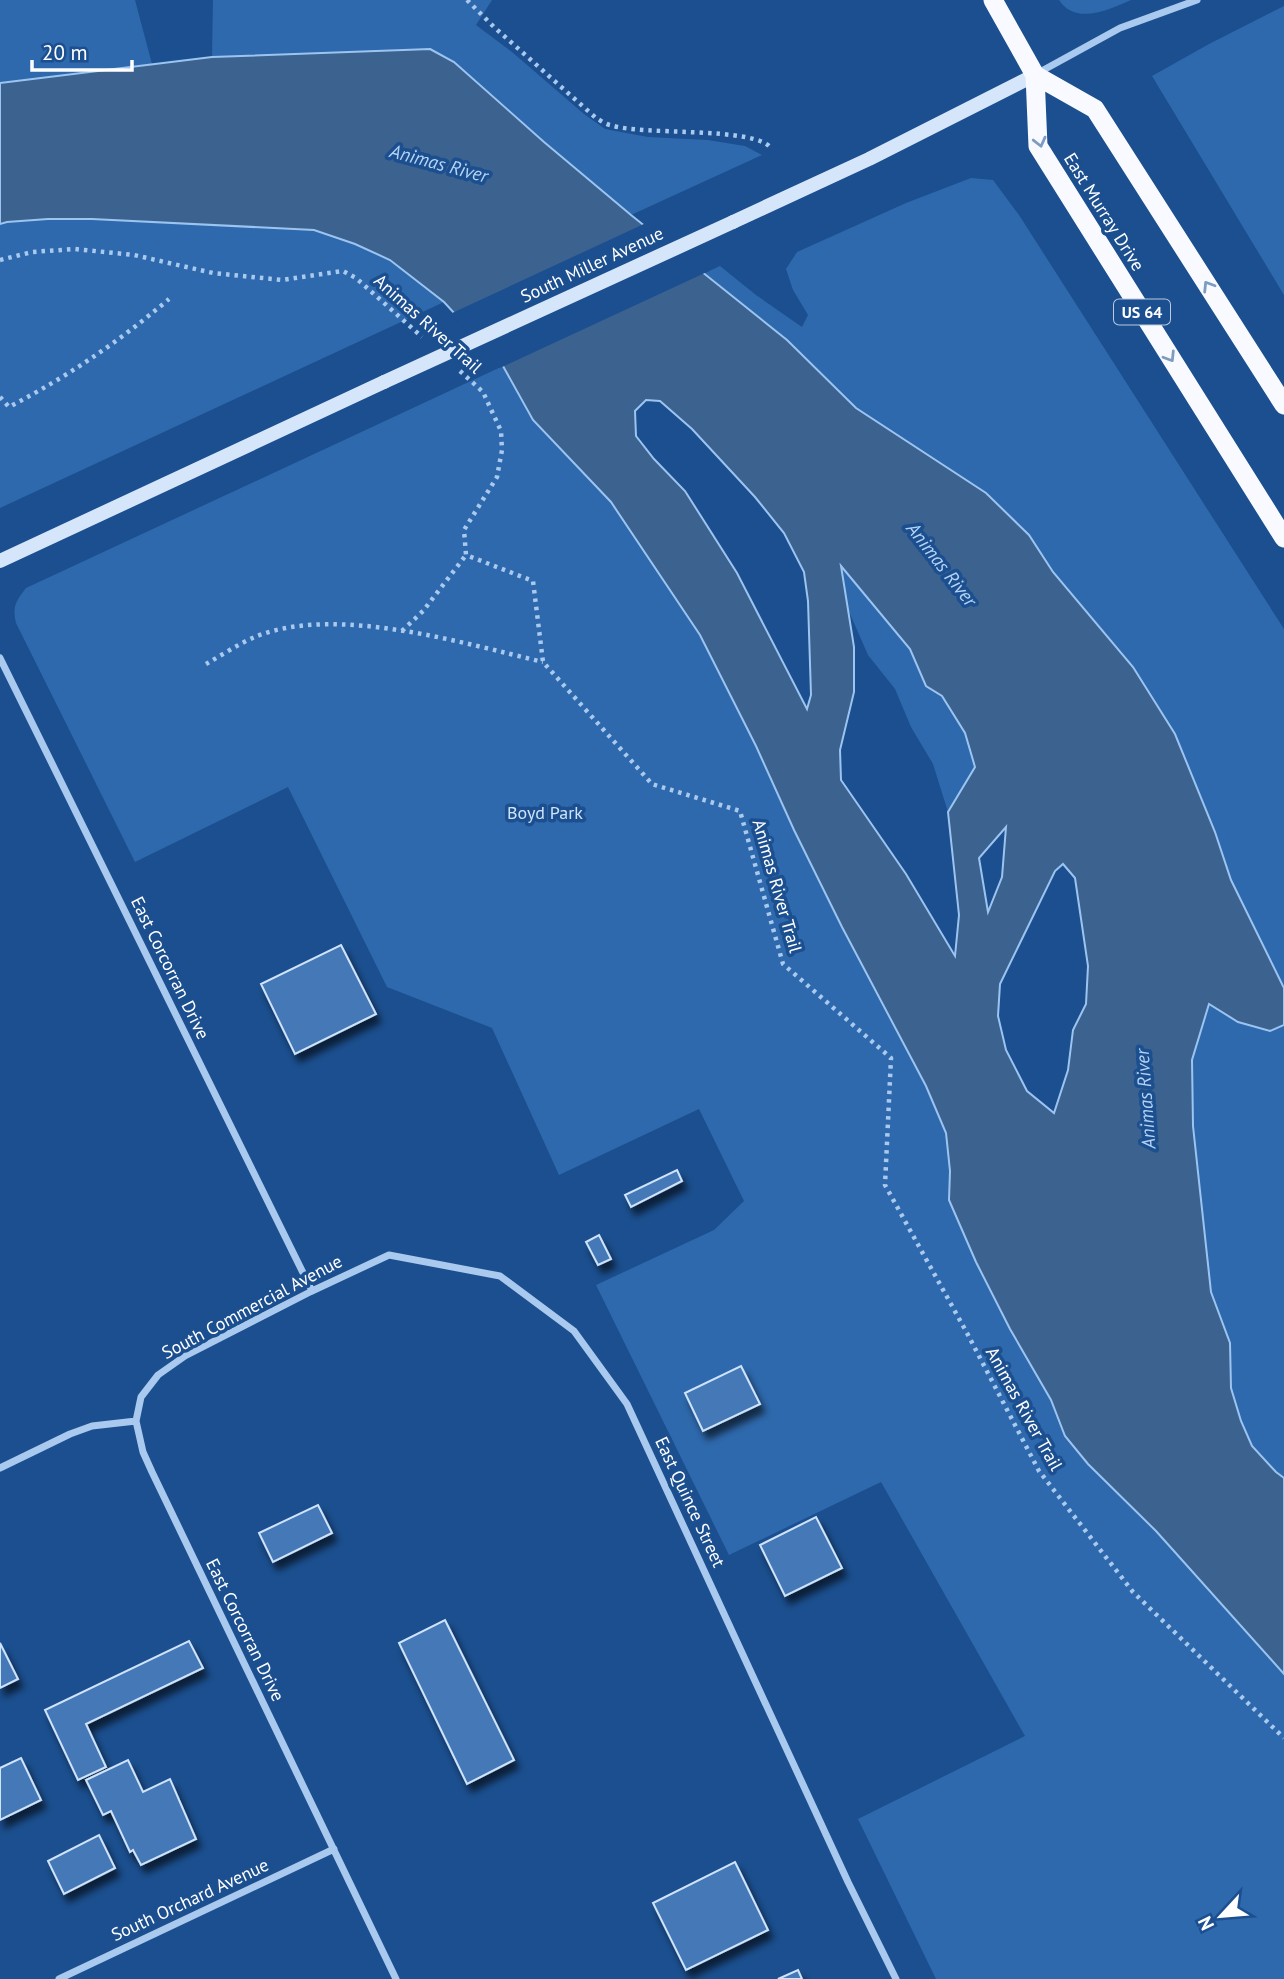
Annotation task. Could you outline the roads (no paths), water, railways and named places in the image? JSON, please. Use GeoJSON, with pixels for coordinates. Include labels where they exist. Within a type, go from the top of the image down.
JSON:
{"type":"FeatureCollection","features":[{"type":"Feature","properties":{"kind":"highway","name":"East Murray Drive"},"geometry":{"type":"LineString","coordinates":[[993,0],[1035,75],[1038,146],[1284,538]]}},
{"type":"Feature","properties":{"kind":"highway"},"geometry":{"type":"LineString","coordinates":[[1035,75],[1095,109],[1284,405]]}},
{"type":"Feature","properties":{"kind":"main road","name":"South Miller Avenue"},"geometry":{"type":"LineString","coordinates":[[0,561],[880,153],[1035,75]]}},
{"type":"Feature","properties":{"kind":"street","name":"South Miller Avenue"},"geometry":{"type":"LineString","coordinates":[[1035,75],[1121,28],[1197,0]]}},
{"type":"Feature","properties":{"kind":"street","name":"East Corcorran Drive"},"geometry":{"type":"LineString","coordinates":[[0,658],[312,1291]]}},
{"type":"Feature","properties":{"kind":"street","name":"South Commercial Avenue"},"geometry":{"type":"LineString","coordinates":[[136,1421],[141,1397],[158,1375],[184,1356],[389,1255]]}},
{"type":"Feature","properties":{"kind":"street","name":"East Quince Street"},"geometry":{"type":"LineString","coordinates":[[389,1255],[500,1276],[574,1331],[627,1404],[848,1882],[896,1979]]}},
{"type":"Feature","properties":{"kind":"street","name":"East Corcorran Drive"},"geometry":{"type":"LineString","coordinates":[[136,1421],[143,1452],[152,1472],[396,1979]]}},
{"type":"Feature","properties":{"kind":"street"},"geometry":{"type":"LineString","coordinates":[[0,1468],[92,1426],[136,1421]]}},
{"type":"Feature","properties":{"kind":"street","name":"South Orchard Avenue"},"geometry":{"type":"LineString","coordinates":[[59,1979],[334,1849]]}},
{"type":"Feature","properties":{"kind":"water","name":"Animas River"},"geometry":{"type":"Polygon","coordinates":[[[430,49],[454,62],[631,215],[787,340],[856,408],[986,493],[1029,535],[1053,572],[1133,667],[1175,734],[1215,832],[1231,880],[1284,988],[1284,1025],[1270,1031],[1238,1022],[1209,1004],[1192,1060],[1193,1126],[1211,1292],[1230,1343],[1231,1388],[1252,1446],[1284,1478],[1284,1674],[1156,1531],[1088,1464],[1065,1436],[1051,1400],[1010,1329],[949,1200],[950,1171],[946,1133],[926,1086],[842,927],[700,635],[611,502],[533,420],[503,366],[444,302],[390,260],[314,230],[92,219],[48,219],[0,224],[0,83],[212,57],[430,49]],[[646,400],[635,411],[636,436],[685,491],[737,573],[807,709],[811,695],[808,601],[804,572],[784,533],[755,497],[692,429],[660,401],[646,400]],[[841,566],[854,647],[854,692],[840,750],[841,780],[906,874],[955,956],[959,915],[948,812],[975,767],[965,733],[942,696],[926,686],[910,649],[841,566]],[[1006,827],[979,858],[988,912],[1002,877],[1006,827]],[[1063,864],[1055,871],[1000,984],[998,1016],[1006,1050],[1027,1091],[1054,1113],[1068,1070],[1073,1030],[1086,1004],[1088,966],[1075,878],[1063,864]]]}},
{"type":"Feature","properties":{"kind":"park label","name":"Boyd Park"},"geometry":{"type":"Point","coordinates":[545,813]}}]}
